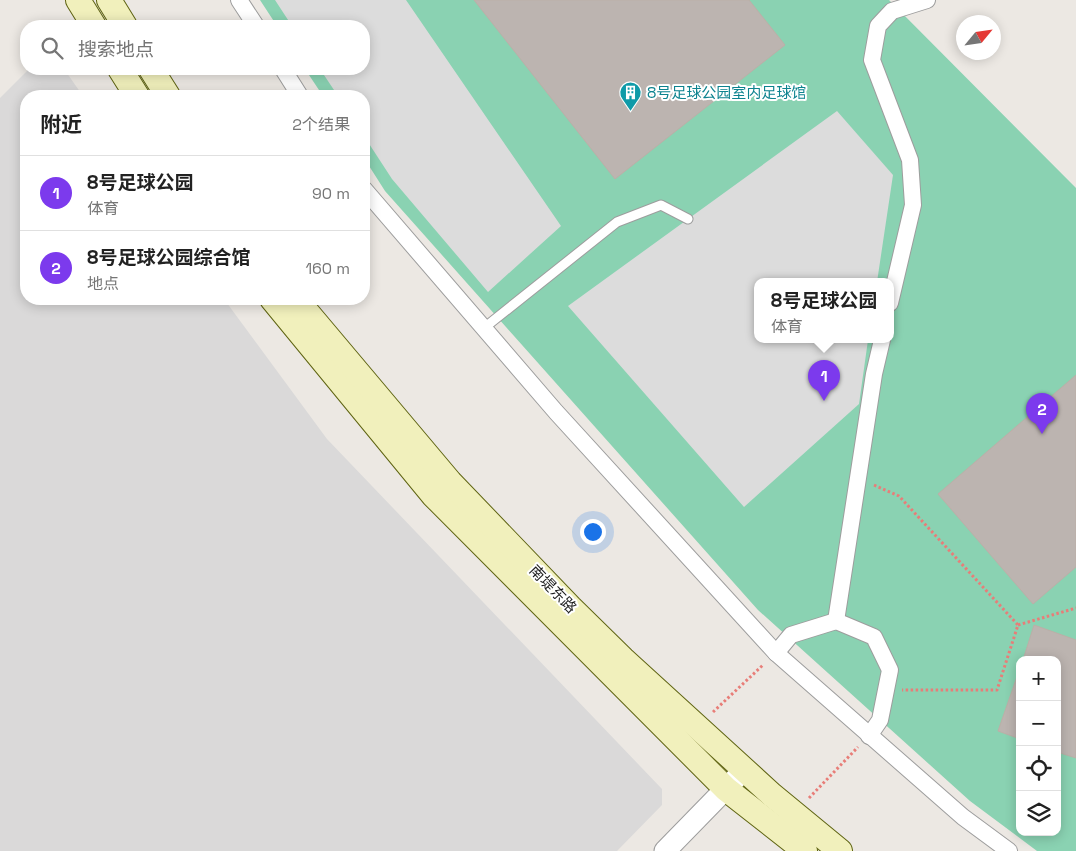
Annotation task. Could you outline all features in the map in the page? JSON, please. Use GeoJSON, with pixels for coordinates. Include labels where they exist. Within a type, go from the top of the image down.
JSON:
{"type":"FeatureCollection","features":[{"type":"Feature","properties":{"kind":"main road"},"geometry":{"type":"LineString","coordinates":[[78,0],[90,20]]}},
{"type":"Feature","properties":{"kind":"main road"},"geometry":{"type":"LineString","coordinates":[[109,0],[121,20]]}},
{"type":"Feature","properties":{"kind":"main road"},"geometry":{"type":"LineString","coordinates":[[124,75],[133,90]]}},
{"type":"Feature","properties":{"kind":"main road"},"geometry":{"type":"LineString","coordinates":[[155,75],[164,90]]}},
{"type":"Feature","properties":{"kind":"main road","name":"南堤东路"},"geometry":{"type":"LineString","coordinates":[[277,305],[433,495],[726,789],[805,851]]}},
{"type":"Feature","properties":{"kind":"main road","name":"南堤东路"},"geometry":{"type":"LineString","coordinates":[[301,305],[450,482],[570,607],[744,770],[840,851]]}},
{"type":"Feature","properties":{"kind":"street"},"geometry":{"type":"LineString","coordinates":[[239,0],[252,20]]}},
{"type":"Feature","properties":{"kind":"street"},"geometry":{"type":"LineString","coordinates":[[894,286],[913,205],[910,160],[872,60],[878,26],[892,11],[927,0]]}},
{"type":"Feature","properties":{"kind":"street"},"geometry":{"type":"LineString","coordinates":[[286,75],[296,90]]}},
{"type":"Feature","properties":{"kind":"street"},"geometry":{"type":"LineString","coordinates":[[370,196],[556,412],[776,652],[963,817],[1009,851]]}},
{"type":"Feature","properties":{"kind":"street"},"geometry":{"type":"LineString","coordinates":[[836,620],[874,374],[881,343]]}},
{"type":"Feature","properties":{"kind":"street"},"geometry":{"type":"LineString","coordinates":[[776,652],[791,635],[836,620],[874,636],[890,670],[880,720],[869,736]]}},
{"type":"Feature","properties":{"kind":"street"},"geometry":{"type":"LineString","coordinates":[[665,851],[744,770]]}},
{"type":"Feature","properties":{"kind":"lane"},"geometry":{"type":"LineString","coordinates":[[484,328],[617,222],[660,205],[688,218]]}},
{"type":"Feature","properties":{"kind":"path"},"geometry":{"type":"LineString","coordinates":[[858,477],[899,496],[1018,625]]}},
{"type":"Feature","properties":{"kind":"path"},"geometry":{"type":"LineString","coordinates":[[1018,625],[1076,608]]}},
{"type":"Feature","properties":{"kind":"path"},"geometry":{"type":"LineString","coordinates":[[886,690],[997,690],[1018,625]]}},
{"type":"Feature","properties":{"kind":"path"},"geometry":{"type":"LineString","coordinates":[[697,726],[776,652]]}},
{"type":"Feature","properties":{"kind":"path"},"geometry":{"type":"LineString","coordinates":[[794,813],[869,736]]}},
{"type":"Feature","properties":{"kind":"shaded area"},"geometry":{"type":"Polygon","coordinates":[[[275,0],[406,0],[561,226],[488,292],[392,179],[370,145],[370,90],[334,90],[324,75],[370,75],[370,20],[288,20],[275,0]]]}},
{"type":"Feature","properties":{"kind":"shaded area"},"geometry":{"type":"Polygon","coordinates":[[[23,75],[68,75],[79,90],[20,90],[20,305],[228,305],[327,439],[662,789],[662,805],[617,851],[0,851],[0,98],[23,75]]]}},
{"type":"Feature","properties":{"kind":"shaded area"},"geometry":{"type":"Polygon","coordinates":[[[837,111],[893,175],[878,278],[754,278],[754,343],[868,343],[859,404],[744,507],[568,306],[837,111]]]}},
{"type":"Feature","properties":{"kind":"green space"},"geometry":{"type":"Polygon","coordinates":[[[260,0],[889,0],[1076,188],[1076,851],[1037,851],[1017,836],[1061,836],[1061,656],[1016,656],[1016,835],[970,801],[758,610],[385,191],[370,167],[370,90],[319,90],[309,75],[370,75],[370,20],[273,20],[260,0]]]}},
{"type":"Feature","properties":{"kind":"building","name":"8号足球公园室内足球馆"},"geometry":{"type":"Polygon","coordinates":[[[474,0],[749,0],[785,45],[615,179],[474,0]]]}},
{"type":"Feature","properties":{"kind":"building"},"geometry":{"type":"Polygon","coordinates":[[[1076,375],[1076,567],[1033,604],[938,494],[1076,375]]]}},
{"type":"Feature","properties":{"kind":"building"},"geometry":{"type":"Polygon","coordinates":[[[1034,625],[1076,640],[1076,758],[1061,753],[1061,656],[1024,656],[1034,625]]]}},
{"type":"Feature","properties":{"kind":"building"},"geometry":{"type":"Polygon","coordinates":[[[1016,679],[1016,738],[998,731],[1016,679]]]}},
{"type":"Feature","properties":{"kind":"place","name":"8号足球公园室内足球馆"},"geometry":{"type":"Point","coordinates":[631,112]}},
{"type":"Feature","properties":{"kind":"place","name":"8号足球公园"},"geometry":{"type":"Point","coordinates":[824,401]}},
{"type":"Feature","properties":{"kind":"place","name":"8号足球公园综合馆"},"geometry":{"type":"Point","coordinates":[1042,434]}}]}
